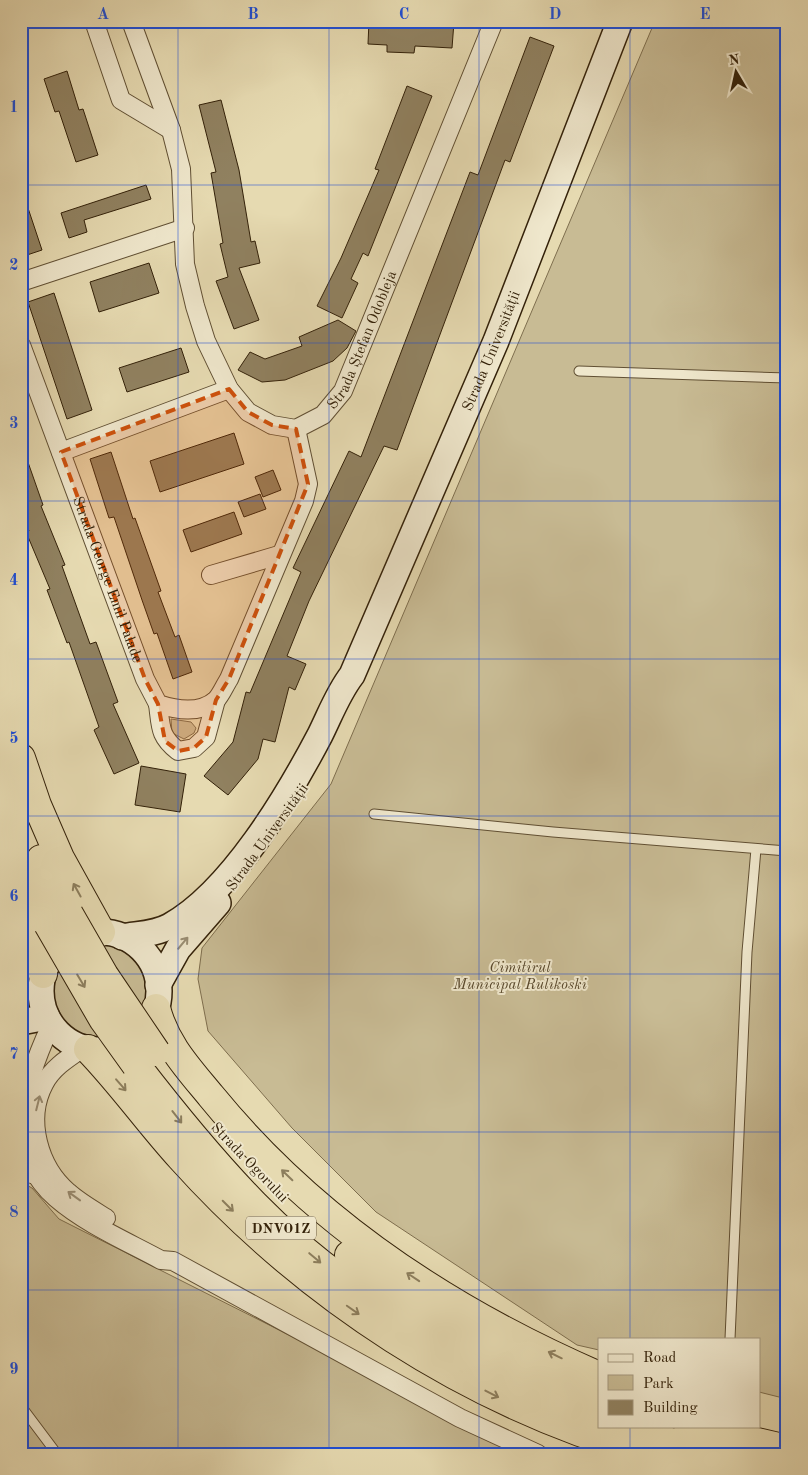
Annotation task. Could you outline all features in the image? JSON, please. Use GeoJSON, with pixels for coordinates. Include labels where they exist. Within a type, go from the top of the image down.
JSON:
{"type":"FeatureCollection","features":[{"type":"Feature","properties":{"kind":"highway"},"geometry":{"type":"LineString","coordinates":[[21,758],[37,805],[60,858],[112,935]]}},
{"type":"Feature","properties":{"kind":"highway","name":"Strada Ogorului"},"geometry":{"type":"LineString","coordinates":[[21,808],[41,859],[58,919],[103,1018],[187,1094],[226,1139],[266,1180],[341,1249],[403,1294],[460,1329],[532,1368],[598,1396]]}},
{"type":"Feature","properties":{"kind":"highway","name":"Strada Ogorului"},"geometry":{"type":"LineString","coordinates":[[21,866],[58,919]]}},
{"type":"Feature","properties":{"kind":"highway"},"geometry":{"type":"LineString","coordinates":[[21,926],[42,982]]}},
{"type":"Feature","properties":{"kind":"highway"},"geometry":{"type":"LineString","coordinates":[[157,996],[161,1027],[184,1064],[231,1121],[317,1205],[363,1242],[458,1305],[506,1332],[598,1376]]}},
{"type":"Feature","properties":{"kind":"highway"},"geometry":{"type":"LineString","coordinates":[[85,1048],[125,1090],[180,1158],[282,1257],[331,1295],[391,1337],[440,1367],[494,1396],[576,1432],[648,1454]]}},
{"type":"Feature","properties":{"kind":"highway","name":"Strada Ogorului"},"geometry":{"type":"LineString","coordinates":[[146,1058],[185,1128],[255,1205],[318,1261],[387,1310],[459,1355],[521,1385],[598,1418]]}},
{"type":"Feature","properties":{"kind":"highway"},"geometry":{"type":"LineString","coordinates":[[627,1428],[708,1454]]}},
{"type":"Feature","properties":{"kind":"highway"},"geometry":{"type":"LineString","coordinates":[[697,1428],[787,1449]]}},
{"type":"Feature","properties":{"kind":"highway"},"geometry":{"type":"LineString","coordinates":[[722,1428],[744,1439]]}},
{"type":"Feature","properties":{"kind":"main road","name":"Strada Universității"},"geometry":{"type":"LineString","coordinates":[[112,935],[158,931],[171,926],[224,880],[284,800],[343,687],[352,676],[496,340],[620,21]]}},
{"type":"Feature","properties":{"kind":"main road","name":"Strada Universității"},"geometry":{"type":"LineString","coordinates":[[157,996],[178,949],[230,890],[292,807],[330,742],[351,692],[352,676]]}},
{"type":"Feature","properties":{"kind":"main road"},"geometry":{"type":"LineString","coordinates":[[21,1006],[42,982],[49,960],[59,948],[72,939],[86,934],[112,935],[136,945],[147,956],[155,970],[157,996],[150,1021],[142,1033],[130,1042],[117,1048],[102,1050],[85,1048],[60,1035],[49,1021],[42,982]]}},
{"type":"Feature","properties":{"kind":"main road"},"geometry":{"type":"LineString","coordinates":[[21,1022],[49,1021]]}},
{"type":"Feature","properties":{"kind":"street"},"geometry":{"type":"LineString","coordinates":[[94,21],[121,100],[171,130]]}},
{"type":"Feature","properties":{"kind":"street"},"geometry":{"type":"LineString","coordinates":[[131,21],[171,130],[181,169],[185,228],[185,264],[206,341],[229,389],[248,412],[272,425],[296,429]]}},
{"type":"Feature","properties":{"kind":"street","name":"Strada Ștefan Odobleja"},"geometry":{"type":"LineString","coordinates":[[296,429],[324,415],[343,391],[494,21]]}},
{"type":"Feature","properties":{"kind":"street"},"geometry":{"type":"LineString","coordinates":[[21,282],[185,228]]}},
{"type":"Feature","properties":{"kind":"street","name":"Strada George Emil Palade"},"geometry":{"type":"LineString","coordinates":[[21,345],[145,679],[158,704],[161,728],[165,741],[178,751],[194,748],[206,737],[216,700],[230,679],[279,555],[304,501],[308,484],[296,429]]}},
{"type":"Feature","properties":{"kind":"street"},"geometry":{"type":"LineString","coordinates":[[61,452],[229,389]]}},
{"type":"Feature","properties":{"kind":"street"},"geometry":{"type":"LineString","coordinates":[[211,575],[279,555]]}},
{"type":"Feature","properties":{"kind":"street"},"geometry":{"type":"LineString","coordinates":[[158,704],[175,710],[194,709],[216,700]]}},
{"type":"Feature","properties":{"kind":"street"},"geometry":{"type":"LineString","coordinates":[[49,1021],[22,1103],[27,1129],[24,1157],[40,1180],[56,1198],[71,1210],[161,1260],[173,1261]]}},
{"type":"Feature","properties":{"kind":"street"},"geometry":{"type":"LineString","coordinates":[[27,1129],[36,1112],[43,1085],[56,1067],[85,1048]]}},
{"type":"Feature","properties":{"kind":"street"},"geometry":{"type":"LineString","coordinates":[[27,1129],[40,1150],[49,1170],[68,1192],[109,1221],[166,1252],[173,1261],[460,1418],[538,1454]]}},
{"type":"Feature","properties":{"kind":"lane"},"geometry":{"type":"LineString","coordinates":[[579,371],[787,378]]}},
{"type":"Feature","properties":{"kind":"lane"},"geometry":{"type":"LineString","coordinates":[[374,814],[553,832],[787,851]]}},
{"type":"Feature","properties":{"kind":"lane"},"geometry":{"type":"LineString","coordinates":[[730,1338],[747,961],[756,849]]}},
{"type":"Feature","properties":{"kind":"lane"},"geometry":{"type":"LineString","coordinates":[[21,1176],[40,1180]]}},
{"type":"Feature","properties":{"kind":"lane"},"geometry":{"type":"LineString","coordinates":[[21,1406],[57,1454]]}},
{"type":"Feature","properties":{"kind":"highlighted area"},"geometry":{"type":"Polygon","coordinates":[[[229,389],[248,412],[272,425],[296,429],[308,484],[229,679],[216,700],[206,737],[194,748],[178,751],[165,741],[158,704],[145,679],[61,452],[229,389]]]}},
{"type":"Feature","properties":{"kind":"green space","name":"Cimitirul Municipal Rulikoski"},"geometry":{"type":"Polygon","coordinates":[[[655,21],[787,21],[787,1399],[760,1392],[760,1338],[598,1338],[598,1350],[577,1345],[376,1212],[292,1128],[208,1031],[198,979],[202,948],[331,784],[655,21]]]}},
{"type":"Feature","properties":{"kind":"green space"},"geometry":{"type":"Polygon","coordinates":[[[171,719],[191,722],[196,728],[194,733],[184,739],[172,733],[171,719]]]}},
{"type":"Feature","properties":{"kind":"green space"},"geometry":{"type":"Polygon","coordinates":[[[99,941],[118,945],[134,956],[145,972],[149,991],[145,1010],[134,1026],[118,1037],[99,1041],[80,1037],[64,1026],[53,1010],[49,991],[53,972],[64,956],[80,945],[99,941]]]}},
{"type":"Feature","properties":{"kind":"green space"},"geometry":{"type":"Polygon","coordinates":[[[21,1182],[32,1188],[59,1219],[525,1454],[21,1454],[21,1182]]]}},
{"type":"Feature","properties":{"kind":"building"},"geometry":{"type":"Polygon","coordinates":[[[369,21],[395,21],[395,24],[423,26],[423,21],[454,22],[452,48],[415,46],[414,53],[387,52],[387,45],[368,44],[369,21]]]}},
{"type":"Feature","properties":{"kind":"building"},"geometry":{"type":"Polygon","coordinates":[[[530,37],[554,46],[510,162],[505,160],[397,450],[384,446],[309,601],[287,656],[306,664],[295,690],[289,687],[275,742],[263,739],[258,759],[228,795],[204,776],[233,742],[246,692],[250,693],[301,572],[293,568],[349,451],[361,457],[470,172],[478,175],[530,37]]]}},
{"type":"Feature","properties":{"kind":"building"},"geometry":{"type":"Polygon","coordinates":[[[67,71],[79,110],[83,109],[98,155],[76,162],[59,111],[55,112],[44,79],[67,71]]]}},
{"type":"Feature","properties":{"kind":"building"},"geometry":{"type":"Polygon","coordinates":[[[407,86],[432,96],[368,256],[363,253],[351,279],[358,283],[342,318],[317,306],[341,258],[379,170],[375,169],[407,86]]]}},
{"type":"Feature","properties":{"kind":"building"},"geometry":{"type":"Polygon","coordinates":[[[221,100],[239,170],[251,242],[255,241],[260,263],[239,268],[259,320],[234,329],[216,281],[228,277],[220,244],[223,243],[211,173],[216,172],[199,105],[221,100]]]}},
{"type":"Feature","properties":{"kind":"building"},"geometry":{"type":"Polygon","coordinates":[[[146,185],[151,199],[84,220],[87,232],[69,238],[61,213],[146,185]]]}},
{"type":"Feature","properties":{"kind":"building"},"geometry":{"type":"Polygon","coordinates":[[[24,196],[42,250],[21,257],[21,197],[24,196]]]}},
{"type":"Feature","properties":{"kind":"building"},"geometry":{"type":"Polygon","coordinates":[[[149,263],[159,293],[99,312],[90,282],[149,263]]]}},
{"type":"Feature","properties":{"kind":"building"},"geometry":{"type":"Polygon","coordinates":[[[54,293],[92,410],[67,419],[28,302],[54,293]]]}},
{"type":"Feature","properties":{"kind":"building"},"geometry":{"type":"Polygon","coordinates":[[[338,320],[356,331],[347,348],[333,361],[285,380],[262,382],[238,370],[250,352],[265,359],[302,346],[299,337],[338,320]]]}},
{"type":"Feature","properties":{"kind":"building"},"geometry":{"type":"Polygon","coordinates":[[[181,348],[189,372],[127,392],[119,368],[181,348]]]}},
{"type":"Feature","properties":{"kind":"building"},"geometry":{"type":"Polygon","coordinates":[[[234,433],[244,464],[160,492],[150,461],[234,433]]]}},
{"type":"Feature","properties":{"kind":"building"},"geometry":{"type":"Polygon","coordinates":[[[21,448],[23,448],[43,505],[41,506],[65,565],[62,566],[90,644],[96,642],[118,702],[113,704],[139,763],[114,774],[94,730],[99,727],[69,642],[67,643],[47,590],[50,589],[26,532],[29,531],[21,508],[21,448]]]}},
{"type":"Feature","properties":{"kind":"building"},"geometry":{"type":"Polygon","coordinates":[[[111,452],[133,519],[135,518],[161,591],[158,592],[175,637],[179,635],[192,672],[173,679],[157,633],[154,634],[114,517],[109,518],[90,459],[111,452]]]}},
{"type":"Feature","properties":{"kind":"building"},"geometry":{"type":"Polygon","coordinates":[[[273,470],[281,490],[263,497],[255,477],[273,470]]]}},
{"type":"Feature","properties":{"kind":"building"},"geometry":{"type":"Polygon","coordinates":[[[260,494],[266,509],[244,517],[238,502],[260,494]]]}},
{"type":"Feature","properties":{"kind":"building"},"geometry":{"type":"Polygon","coordinates":[[[234,512],[242,534],[191,552],[183,530],[234,512]]]}},
{"type":"Feature","properties":{"kind":"building"},"geometry":{"type":"Polygon","coordinates":[[[141,766],[186,774],[180,812],[135,805],[141,766]]]}}]}
